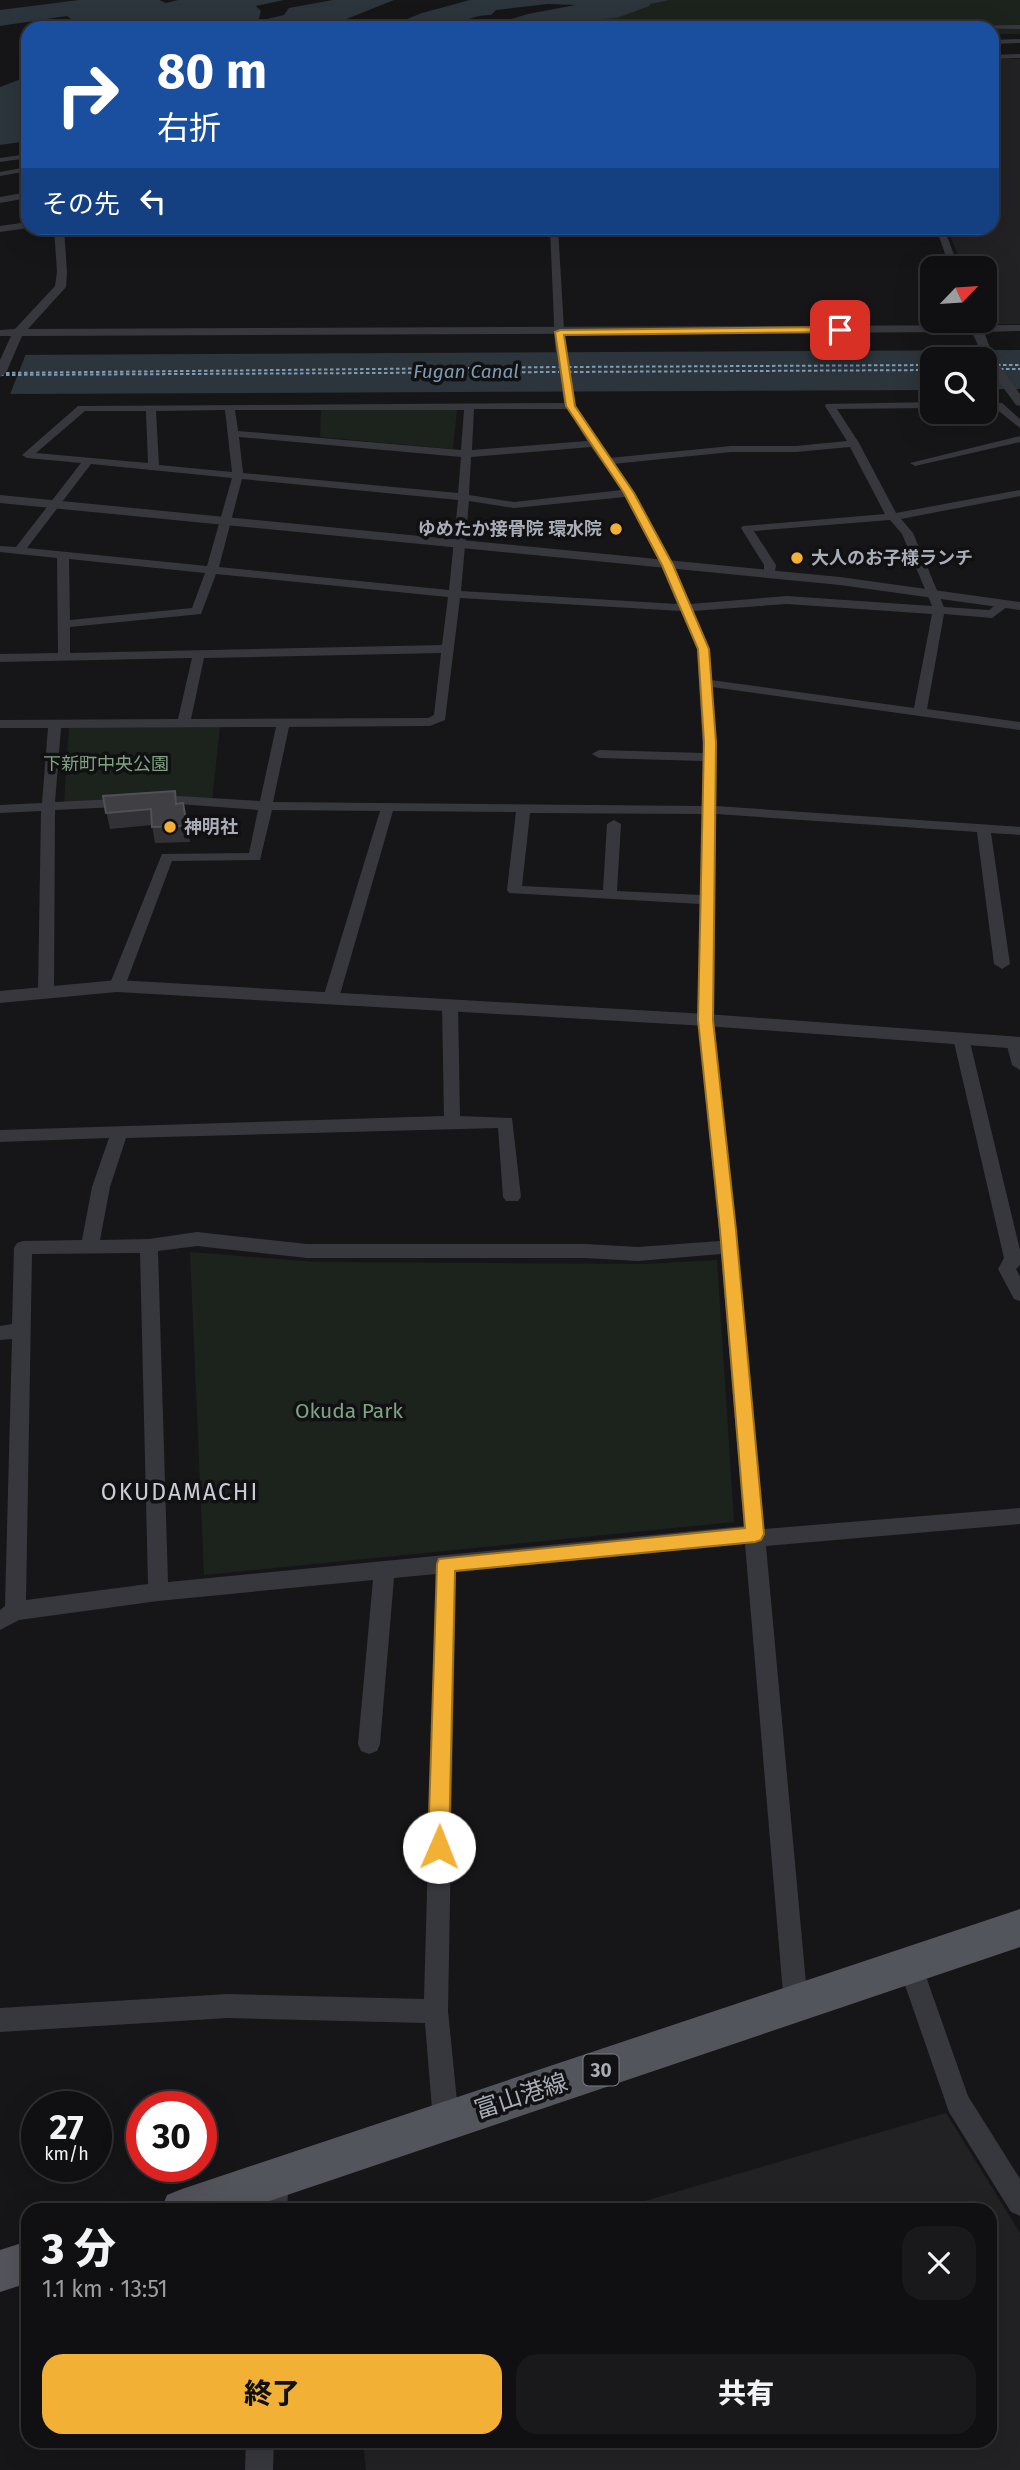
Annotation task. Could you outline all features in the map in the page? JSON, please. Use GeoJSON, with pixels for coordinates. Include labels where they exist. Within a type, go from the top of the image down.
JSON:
{"type":"FeatureCollection","features":[{"type":"Feature","properties":{"kind":"main road","name":"富山港線"},"geometry":{"type":"LineString","coordinates":[[223,2203],[275,2194],[446,2122],[1020,1928]]}},
{"type":"Feature","properties":{"kind":"main road"},"geometry":{"type":"LineString","coordinates":[[0,2271],[21,2264]]}},
{"type":"Feature","properties":{"kind":"street"},"geometry":{"type":"LineString","coordinates":[[999,27],[1020,27]]}},
{"type":"Feature","properties":{"kind":"street"},"geometry":{"type":"LineString","coordinates":[[999,42],[1020,41]]}},
{"type":"Feature","properties":{"kind":"street"},"geometry":{"type":"LineString","coordinates":[[999,57],[1020,56]]}},
{"type":"Feature","properties":{"kind":"street"},"geometry":{"type":"LineString","coordinates":[[0,160],[21,157]]}},
{"type":"Feature","properties":{"kind":"street"},"geometry":{"type":"LineString","coordinates":[[0,174],[21,170]]}},
{"type":"Feature","properties":{"kind":"street"},"geometry":{"type":"LineString","coordinates":[[0,200],[21,196]]}},
{"type":"Feature","properties":{"kind":"street"},"geometry":{"type":"LineString","coordinates":[[0,229],[21,226]]}},
{"type":"Feature","properties":{"kind":"street"},"geometry":{"type":"LineString","coordinates":[[0,373],[14,341],[60,287],[59,235]]}},
{"type":"Feature","properties":{"kind":"street"},"geometry":{"type":"LineString","coordinates":[[554,235],[560,339],[570,402],[594,444],[629,493],[667,565],[703,649],[710,757],[706,1020],[729,1247],[796,2005]]}},
{"type":"Feature","properties":{"kind":"street"},"geometry":{"type":"LineString","coordinates":[[943,235],[950,256]]}},
{"type":"Feature","properties":{"kind":"street"},"geometry":{"type":"LineString","coordinates":[[998,330],[1020,328]]}},
{"type":"Feature","properties":{"kind":"street"},"geometry":{"type":"LineString","coordinates":[[0,333],[14,341]]}},
{"type":"Feature","properties":{"kind":"street"},"geometry":{"type":"LineString","coordinates":[[0,340],[560,339],[920,333]]}},
{"type":"Feature","properties":{"kind":"street"},"geometry":{"type":"LineString","coordinates":[[978,333],[1004,383],[1020,402]]}},
{"type":"Feature","properties":{"kind":"street"},"geometry":{"type":"LineString","coordinates":[[991,333],[1020,335]]}},
{"type":"Feature","properties":{"kind":"street"},"geometry":{"type":"LineString","coordinates":[[570,402],[469,407],[82,408],[27,455],[87,463],[462,497],[514,505],[629,493]]}},
{"type":"Feature","properties":{"kind":"street"},"geometry":{"type":"LineString","coordinates":[[920,405],[830,406],[854,443],[878,494],[907,533],[939,610],[920,710]]}},
{"type":"Feature","properties":{"kind":"street"},"geometry":{"type":"LineString","coordinates":[[997,405],[1020,425]]}},
{"type":"Feature","properties":{"kind":"street"},"geometry":{"type":"LineString","coordinates":[[0,724],[430,722],[440,717],[460,545],[469,407]]}},
{"type":"Feature","properties":{"kind":"street"},"geometry":{"type":"LineString","coordinates":[[151,408],[154,468]]}},
{"type":"Feature","properties":{"kind":"street"},"geometry":{"type":"LineString","coordinates":[[64,624],[197,611],[212,570],[238,475],[230,408]]}},
{"type":"Feature","properties":{"kind":"street"},"geometry":{"type":"LineString","coordinates":[[235,434],[465,454],[594,444]]}},
{"type":"Feature","properties":{"kind":"street"},"geometry":{"type":"LineString","coordinates":[[915,463],[1020,439]]}},
{"type":"Feature","properties":{"kind":"street"},"geometry":{"type":"LineString","coordinates":[[607,461],[732,449],[796,449],[854,443]]}},
{"type":"Feature","properties":{"kind":"street"},"geometry":{"type":"LineString","coordinates":[[20,551],[87,463]]}},
{"type":"Feature","properties":{"kind":"street"},"geometry":{"type":"LineString","coordinates":[[770,575],[770,565],[747,528],[893,517],[1020,493]]}},
{"type":"Feature","properties":{"kind":"street"},"geometry":{"type":"LineString","coordinates":[[0,499],[770,575],[1020,606]]}},
{"type":"Feature","properties":{"kind":"street"},"geometry":{"type":"LineString","coordinates":[[0,549],[453,594],[687,608],[787,600],[992,614],[1005,604]]}},
{"type":"Feature","properties":{"kind":"street"},"geometry":{"type":"LineString","coordinates":[[63,555],[64,657]]}},
{"type":"Feature","properties":{"kind":"street"},"geometry":{"type":"LineString","coordinates":[[0,657],[449,649]]}},
{"type":"Feature","properties":{"kind":"street"},"geometry":{"type":"LineString","coordinates":[[184,722],[199,654]]}},
{"type":"Feature","properties":{"kind":"street"},"geometry":{"type":"LineString","coordinates":[[707,683],[920,710],[1020,726]]}},
{"type":"Feature","properties":{"kind":"street"},"geometry":{"type":"LineString","coordinates":[[117,986],[167,857],[255,857],[283,723]]}},
{"type":"Feature","properties":{"kind":"street"},"geometry":{"type":"LineString","coordinates":[[46,992],[48,808],[55,724]]}},
{"type":"Feature","properties":{"kind":"street"},"geometry":{"type":"LineString","coordinates":[[599,754],[710,757]]}},
{"type":"Feature","properties":{"kind":"street"},"geometry":{"type":"LineString","coordinates":[[0,809],[178,800],[266,806],[710,810],[1020,831]]}},
{"type":"Feature","properties":{"kind":"street"},"geometry":{"type":"LineString","coordinates":[[331,998],[388,806]]}},
{"type":"Feature","properties":{"kind":"street"},"geometry":{"type":"LineString","coordinates":[[524,807],[514,890],[707,900]]}},
{"type":"Feature","properties":{"kind":"street"},"geometry":{"type":"LineString","coordinates":[[610,895],[614,824]]}},
{"type":"Feature","properties":{"kind":"street"},"geometry":{"type":"LineString","coordinates":[[983,827],[1002,964]]}},
{"type":"Feature","properties":{"kind":"street"},"geometry":{"type":"LineString","coordinates":[[0,997],[117,986],[706,1020],[1017,1043],[1020,1065]]}},
{"type":"Feature","properties":{"kind":"street"},"geometry":{"type":"LineString","coordinates":[[450,1006],[452,1122]]}},
{"type":"Feature","properties":{"kind":"street"},"geometry":{"type":"LineString","coordinates":[[961,1038],[1016,1258],[1007,1269],[1020,1294]]}},
{"type":"Feature","properties":{"kind":"street"},"geometry":{"type":"LineString","coordinates":[[0,1136],[506,1122],[512,1197]]}},
{"type":"Feature","properties":{"kind":"street"},"geometry":{"type":"LineString","coordinates":[[90,1247],[102,1187],[119,1133]]}},
{"type":"Feature","properties":{"kind":"street"},"geometry":{"type":"LineString","coordinates":[[729,1247],[638,1254],[585,1251],[307,1251],[197,1239],[149,1246],[23,1248],[23,1330],[7,1616],[158,1592],[755,1536],[1020,1516]]}},
{"type":"Feature","properties":{"kind":"street"},"geometry":{"type":"LineString","coordinates":[[149,1246],[158,1592]]}},
{"type":"Feature","properties":{"kind":"street"},"geometry":{"type":"LineString","coordinates":[[0,1332],[23,1330]]}},
{"type":"Feature","properties":{"kind":"street"},"geometry":{"type":"LineString","coordinates":[[446,1564],[436,2011],[446,2122]]}},
{"type":"Feature","properties":{"kind":"street"},"geometry":{"type":"LineString","coordinates":[[369,1744],[384,1570]]}},
{"type":"Feature","properties":{"kind":"street"},"geometry":{"type":"LineString","coordinates":[[910,1965],[958,2103],[1020,2203]]}},
{"type":"Feature","properties":{"kind":"street"},"geometry":{"type":"LineString","coordinates":[[0,2020],[228,2006],[436,2011]]}},
{"type":"Feature","properties":{"kind":"street"},"geometry":{"type":"LineString","coordinates":[[259,2470],[260,2448]]}},
{"type":"Feature","properties":{"kind":"shaded area"},"geometry":{"type":"Polygon","coordinates":[[[999,59],[1020,59],[1020,324],[998,324],[998,256],[958,256],[950,235],[999,235],[999,59]]]}},
{"type":"Feature","properties":{"kind":"shaded area"},"geometry":{"type":"Polygon","coordinates":[[[946,2113],[1020,2233],[1020,2470],[366,2470],[364,2448],[997,2448],[997,2203],[638,2203],[946,2113]]]}},
{"type":"Feature","properties":{"kind":"green space"},"geometry":{"type":"Polygon","coordinates":[[[670,0],[1020,0],[1020,34],[999,34],[999,21],[588,21],[617,18],[650,4],[670,0]]]}},
{"type":"Feature","properties":{"kind":"green space"},"geometry":{"type":"Polygon","coordinates":[[[457,409],[453,449],[320,437],[321,410],[457,409]]]}},
{"type":"Feature","properties":{"kind":"green space","name":"下新町中央公園"},"geometry":{"type":"Polygon","coordinates":[[[220,727],[212,800],[64,804],[69,728],[220,727]]]}},
{"type":"Feature","properties":{"kind":"green space","name":"Okuda Park"},"geometry":{"type":"Polygon","coordinates":[[[190,1252],[316,1262],[647,1264],[717,1260],[734,1522],[204,1575],[190,1252]]]}},
{"type":"Feature","properties":{"kind":"water"},"geometry":{"type":"Polygon","coordinates":[[[79,0],[159,0],[166,3],[178,0],[284,0],[256,6],[261,11],[258,21],[74,21],[67,16],[0,26],[0,10],[79,0]]]}},
{"type":"Feature","properties":{"kind":"water"},"geometry":{"type":"Polygon","coordinates":[[[333,0],[394,0],[342,21],[258,21],[284,15],[289,8],[333,0]]]}},
{"type":"Feature","properties":{"kind":"water"},"geometry":{"type":"Polygon","coordinates":[[[470,0],[670,0],[650,4],[617,18],[588,21],[505,21],[575,5],[548,4],[496,10],[491,15],[462,21],[402,21],[470,0]]]}},
{"type":"Feature","properties":{"kind":"water"},"geometry":{"type":"Polygon","coordinates":[[[21,79],[21,142],[0,145],[0,87],[21,79]]]}},
{"type":"Feature","properties":{"kind":"water","name":"Fugan Canal"},"geometry":{"type":"Polygon","coordinates":[[[920,350],[920,390],[0,394],[0,355],[920,350]]]}},
{"type":"Feature","properties":{"kind":"water"},"geometry":{"type":"Polygon","coordinates":[[[997,350],[1020,350],[1020,389],[997,389],[997,350]]]}},
{"type":"Feature","properties":{"kind":"pier"},"geometry":{"type":"Polygon","coordinates":[[[0,351],[27,351],[9,397],[0,397],[0,351]]]}},
{"type":"Feature","properties":{"kind":"building"},"geometry":{"type":"Polygon","coordinates":[[[175,791],[176,804],[183,803],[187,826],[152,827],[151,809],[106,813],[103,796],[175,791]]]}},
{"type":"Feature","properties":{"kind":"ferry route"},"geometry":{"type":"LineString","coordinates":[[568,367],[920,365]]}},
{"type":"Feature","properties":{"kind":"ferry route"},"geometry":{"type":"LineString","coordinates":[[997,365],[1020,365]]}},
{"type":"Feature","properties":{"kind":"ferry route"},"geometry":{"type":"LineString","coordinates":[[0,373],[559,367]]}},
{"type":"Feature","properties":{"kind":"ferry route"},"geometry":{"type":"LineString","coordinates":[[1000,369],[1020,369]]}},
{"type":"Feature","properties":{"kind":"ferry route"},"geometry":{"type":"LineString","coordinates":[[568,372],[920,370]]}},
{"type":"Feature","properties":{"kind":"ferry route"},"geometry":{"type":"LineString","coordinates":[[0,375],[559,372]]}},
{"type":"Feature","properties":{"kind":"place","name":"ゆめたか接骨院 環水院"},"geometry":{"type":"Point","coordinates":[616,529]}},
{"type":"Feature","properties":{"kind":"place","name":"大人のお子様ランチ"},"geometry":{"type":"Point","coordinates":[797,558]}},
{"type":"Feature","properties":{"kind":"place","name":"神明社"},"geometry":{"type":"Point","coordinates":[170,827]}},
{"type":"Feature","properties":{"kind":"district","name":"OKUDAMACHI"},"geometry":{"type":"Point","coordinates":[180,1492]}},
{"type":"Feature","properties":{"kind":"route"},"geometry":{"type":"LineString","coordinates":[[439,1847],[446,1564],[755,1534],[706,1020],[710,742],[703,649],[667,565],[629,493],[594,444],[569,402],[560,332],[840,330]]}}]}
